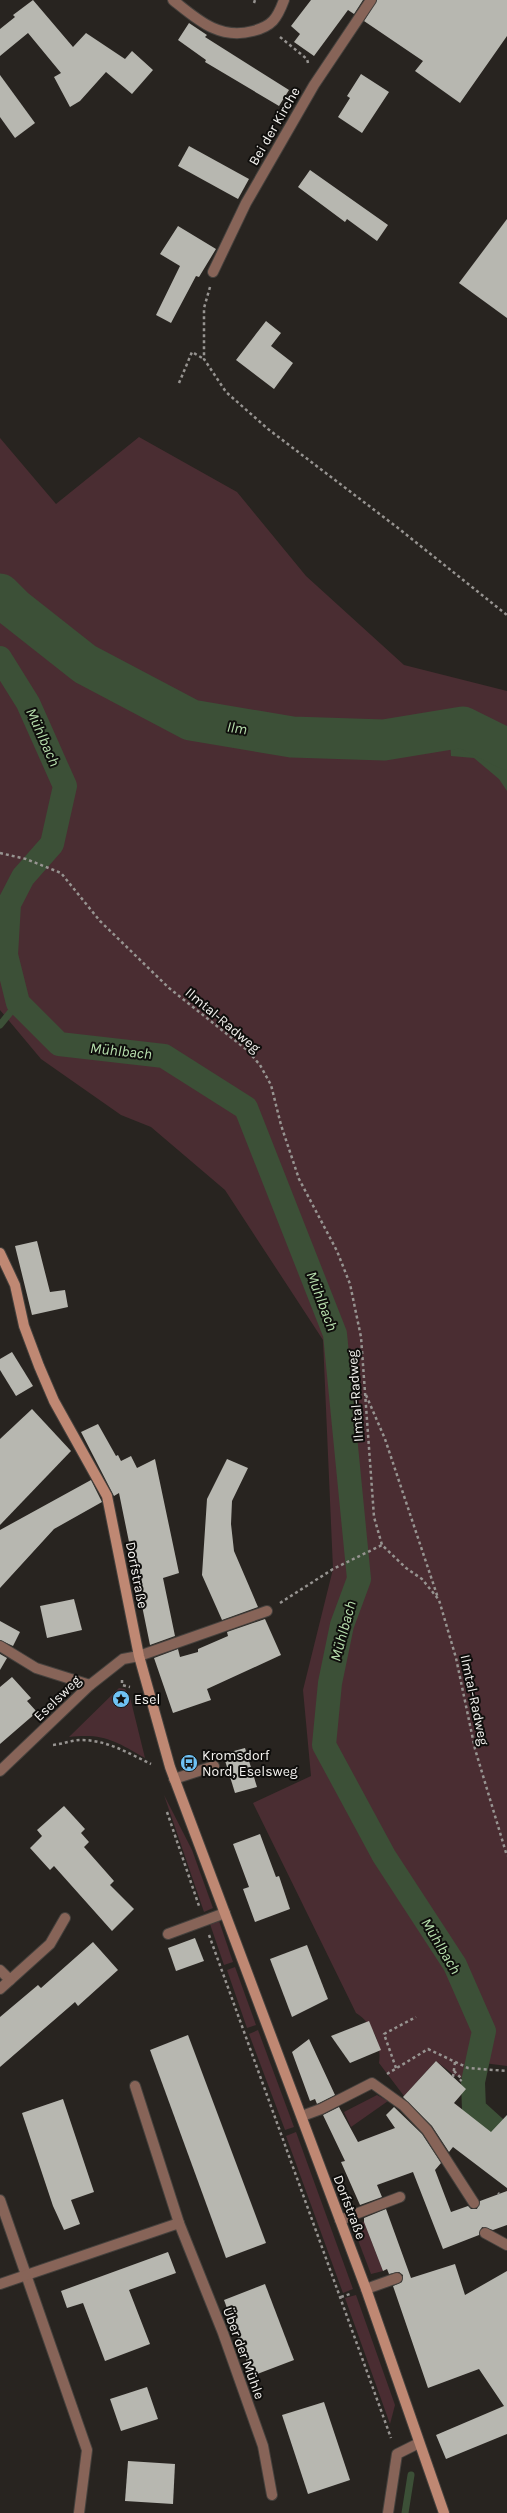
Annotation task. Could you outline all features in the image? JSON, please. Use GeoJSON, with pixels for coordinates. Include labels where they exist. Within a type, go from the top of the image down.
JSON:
{"type":"FeatureCollection","features":[{"type":"Feature","properties":{"kind":"street"},"geometry":{"type":"LineString","coordinates":[[173,0],[207,25],[222,32],[239,35],[268,27],[280,10],[284,0]]}},
{"type":"Feature","properties":{"kind":"street","name":"Bei der Kirche"},"geometry":{"type":"LineString","coordinates":[[213,272],[246,203],[314,85],[371,0]]}},
{"type":"Feature","properties":{"kind":"street","name":"Dorfstraße"},"geometry":{"type":"LineString","coordinates":[[0,1253],[15,1285],[24,1326],[54,1401],[107,1496],[139,1656],[174,1779],[366,2289],[444,2513]]}},
{"type":"Feature","properties":{"kind":"street","name":"Eselsweg"},"geometry":{"type":"LineString","coordinates":[[0,1771],[90,1685],[123,1659],[139,1656],[267,1611]]}},
{"type":"Feature","properties":{"kind":"street"},"geometry":{"type":"LineString","coordinates":[[0,1646],[36,1668],[90,1685]]}},
{"type":"Feature","properties":{"kind":"street"},"geometry":{"type":"LineString","coordinates":[[174,1779],[214,1766]]}},
{"type":"Feature","properties":{"kind":"street"},"geometry":{"type":"LineString","coordinates":[[168,1934],[225,1913]]}},
{"type":"Feature","properties":{"kind":"street"},"geometry":{"type":"LineString","coordinates":[[0,1989],[50,1944],[65,1918]]}},
{"type":"Feature","properties":{"kind":"street"},"geometry":{"type":"LineString","coordinates":[[0,1970],[10,1980]]}},
{"type":"Feature","properties":{"kind":"street"},"geometry":{"type":"LineString","coordinates":[[302,2116],[321,2109],[372,2083],[404,2106],[427,2130],[474,2203]]}},
{"type":"Feature","properties":{"kind":"street","name":"Über der Mühle"},"geometry":{"type":"LineString","coordinates":[[135,2086],[179,2223],[223,2333],[263,2446],[272,2496]]}},
{"type":"Feature","properties":{"kind":"street"},"geometry":{"type":"LineString","coordinates":[[340,2220],[400,2198]]}},
{"type":"Feature","properties":{"kind":"street"},"geometry":{"type":"LineString","coordinates":[[0,2200],[87,2450],[79,2513]]}},
{"type":"Feature","properties":{"kind":"street"},"geometry":{"type":"LineString","coordinates":[[0,2284],[179,2223]]}},
{"type":"Feature","properties":{"kind":"street"},"geometry":{"type":"LineString","coordinates":[[485,2233],[507,2245]]}},
{"type":"Feature","properties":{"kind":"street"},"geometry":{"type":"LineString","coordinates":[[366,2289],[397,2278]]}},
{"type":"Feature","properties":{"kind":"street"},"geometry":{"type":"LineString","coordinates":[[388,2513],[397,2454],[419,2444]]}},
{"type":"Feature","properties":{"kind":"path"},"geometry":{"type":"LineString","coordinates":[[268,27],[307,59],[314,85]]}},
{"type":"Feature","properties":{"kind":"path"},"geometry":{"type":"LineString","coordinates":[[204,359],[204,308],[213,272]]}},
{"type":"Feature","properties":{"kind":"path"},"geometry":{"type":"LineString","coordinates":[[179,383],[192,352],[204,359],[226,392],[268,429],[398,528],[507,615]]}},
{"type":"Feature","properties":{"kind":"path","name":"Ilmtal-Radweg"},"geometry":{"type":"LineString","coordinates":[[0,853],[51,867],[61,873],[100,921],[169,988],[247,1050],[260,1065],[271,1085],[281,1125],[300,1179],[337,1251],[350,1284],[361,1337],[374,1517],[382,1545],[406,1568],[422,1579],[439,1600],[456,1658],[477,1756],[507,1856]]}},
{"type":"Feature","properties":{"kind":"path"},"geometry":{"type":"LineString","coordinates":[[365,1394],[385,1439],[439,1600]]}},
{"type":"Feature","properties":{"kind":"path"},"geometry":{"type":"LineString","coordinates":[[267,1611],[333,1569],[382,1545]]}},
{"type":"Feature","properties":{"kind":"path"},"geometry":{"type":"LineString","coordinates":[[123,1659],[122,1685],[130,1687],[132,1695]]}},
{"type":"Feature","properties":{"kind":"path"},"geometry":{"type":"LineString","coordinates":[[53,1745],[79,1740],[96,1741],[114,1746],[151,1764]]}},
{"type":"Feature","properties":{"kind":"path"},"geometry":{"type":"LineString","coordinates":[[149,1757],[154,1772]]}},
{"type":"Feature","properties":{"kind":"path"},"geometry":{"type":"LineString","coordinates":[[166,1809],[204,1921],[397,2454]]}},
{"type":"Feature","properties":{"kind":"path"},"geometry":{"type":"LineString","coordinates":[[396,2068],[384,2034],[416,2017]]}},
{"type":"Feature","properties":{"kind":"path"},"geometry":{"type":"LineString","coordinates":[[372,2083],[428,2049],[468,2068],[507,2071]]}},
{"type":"Feature","properties":{"kind":"path"},"geometry":{"type":"LineString","coordinates":[[453,2077],[455,2062]]}},
{"type":"Feature","properties":{"kind":"path"},"geometry":{"type":"LineString","coordinates":[[454,2071],[462,2079],[460,2081]]}},
{"type":"Feature","properties":{"kind":"shaded area"},"geometry":{"type":"Polygon","coordinates":[[[139,437],[237,492],[306,576],[404,665],[507,691],[507,2066],[468,2061],[464,2079],[454,2075],[436,2061],[404,2096],[379,2063],[380,2056],[378,2041],[372,2028],[356,2013],[253,1803],[311,1776],[303,1690],[333,1569],[323,1340],[225,1190],[151,1127],[121,1115],[41,1059],[0,1010],[0,438],[56,504],[139,437]]]}},
{"type":"Feature","properties":{"kind":"shaded area"},"geometry":{"type":"Polygon","coordinates":[[[449,721],[471,723],[507,740],[507,791],[499,779],[474,758],[451,756],[449,721]]]}},
{"type":"Feature","properties":{"kind":"shaded area"},"geometry":{"type":"Polygon","coordinates":[[[119,1688],[125,1689],[130,1697],[145,1758],[117,1743],[101,1737],[69,1737],[119,1688]]]}},
{"type":"Feature","properties":{"kind":"shaded area"},"geometry":{"type":"Polygon","coordinates":[[[164,1795],[192,1850],[213,1908],[204,1912],[164,1795]]]}},
{"type":"Feature","properties":{"kind":"shaded area"},"geometry":{"type":"Polygon","coordinates":[[[219,1921],[233,1962],[224,1965],[210,1924],[219,1921]]]}},
{"type":"Feature","properties":{"kind":"shaded area"},"geometry":{"type":"Polygon","coordinates":[[[235,1967],[256,2025],[247,2028],[227,1970],[235,1967]]]}},
{"type":"Feature","properties":{"kind":"shaded area"},"geometry":{"type":"Polygon","coordinates":[[[258,2030],[294,2127],[285,2130],[249,2034],[258,2030]]]}},
{"type":"Feature","properties":{"kind":"shaded area"},"geometry":{"type":"Polygon","coordinates":[[[377,2095],[388,2101],[351,2127],[344,2112],[377,2095]]]}},
{"type":"Feature","properties":{"kind":"shaded area"},"geometry":{"type":"Polygon","coordinates":[[[296,2132],[353,2289],[343,2293],[286,2136],[296,2132]]]}},
{"type":"Feature","properties":{"kind":"shaded area"},"geometry":{"type":"Polygon","coordinates":[[[364,2222],[383,2271],[371,2274],[353,2227],[364,2222]]]}},
{"type":"Feature","properties":{"kind":"shaded area"},"geometry":{"type":"Polygon","coordinates":[[[356,2295],[395,2405],[390,2424],[345,2298],[356,2295]]]}},
{"type":"Feature","properties":{"kind":"building"},"geometry":{"type":"Polygon","coordinates":[[[33,0],[73,47],[86,33],[125,59],[132,51],[153,70],[132,94],[106,72],[80,101],[70,107],[54,77],[61,73],[28,33],[0,56],[0,29],[15,17],[13,15],[33,0]]]}},
{"type":"Feature","properties":{"kind":"building"},"geometry":{"type":"Polygon","coordinates":[[[311,0],[363,0],[354,14],[348,10],[314,56],[294,42],[300,34],[291,26],[311,0]]]}},
{"type":"Feature","properties":{"kind":"building"},"geometry":{"type":"Polygon","coordinates":[[[377,0],[507,0],[507,36],[460,103],[415,71],[423,61],[364,21],[377,0]]]}},
{"type":"Feature","properties":{"kind":"building"},"geometry":{"type":"Polygon","coordinates":[[[189,23],[207,35],[205,37],[289,90],[279,106],[205,62],[206,60],[178,40],[189,23]]]}},
{"type":"Feature","properties":{"kind":"building"},"geometry":{"type":"Polygon","coordinates":[[[361,74],[389,92],[362,133],[338,117],[350,98],[347,96],[361,74]]]}},
{"type":"Feature","properties":{"kind":"building"},"geometry":{"type":"Polygon","coordinates":[[[0,75],[35,123],[15,138],[0,117],[0,75]]]}},
{"type":"Feature","properties":{"kind":"building"},"geometry":{"type":"Polygon","coordinates":[[[189,146],[249,179],[238,199],[178,166],[189,146]]]}},
{"type":"Feature","properties":{"kind":"building"},"geometry":{"type":"Polygon","coordinates":[[[310,170],[388,225],[377,241],[347,219],[345,222],[298,187],[310,170]]]}},
{"type":"Feature","properties":{"kind":"building"},"geometry":{"type":"Polygon","coordinates":[[[507,219],[507,318],[459,283],[507,219]]]}},
{"type":"Feature","properties":{"kind":"building"},"geometry":{"type":"Polygon","coordinates":[[[178,226],[216,249],[199,277],[196,276],[171,323],[156,315],[180,266],[160,254],[178,226]]]}},
{"type":"Feature","properties":{"kind":"building"},"geometry":{"type":"Polygon","coordinates":[[[266,321],[281,333],[271,346],[293,363],[274,389],[236,360],[266,321]]]}},
{"type":"Feature","properties":{"kind":"building"},"geometry":{"type":"Polygon","coordinates":[[[37,1241],[50,1292],[65,1290],[68,1307],[32,1315],[15,1246],[37,1241]]]}},
{"type":"Feature","properties":{"kind":"building"},"geometry":{"type":"Polygon","coordinates":[[[12,1352],[33,1386],[16,1396],[0,1370],[0,1359],[12,1352]]]}},
{"type":"Feature","properties":{"kind":"building"},"geometry":{"type":"Polygon","coordinates":[[[32,1409],[71,1451],[0,1525],[0,1439],[32,1409]]]}},
{"type":"Feature","properties":{"kind":"building"},"geometry":{"type":"Polygon","coordinates":[[[98,1424],[116,1456],[118,1455],[121,1461],[131,1456],[137,1468],[155,1459],[179,1573],[163,1578],[175,1636],[150,1645],[119,1493],[114,1496],[81,1432],[98,1424]]]}},
{"type":"Feature","properties":{"kind":"building"},"geometry":{"type":"Polygon","coordinates":[[[227,1459],[248,1468],[232,1501],[231,1524],[234,1551],[258,1607],[222,1620],[202,1575],[207,1499],[227,1459]]]}},
{"type":"Feature","properties":{"kind":"building"},"geometry":{"type":"Polygon","coordinates":[[[91,1480],[102,1502],[54,1529],[0,1588],[0,1530],[91,1480]]]}},
{"type":"Feature","properties":{"kind":"building"},"geometry":{"type":"Polygon","coordinates":[[[74,1599],[82,1630],[47,1638],[40,1606],[74,1599]]]}},
{"type":"Feature","properties":{"kind":"building"},"geometry":{"type":"Polygon","coordinates":[[[265,1619],[281,1655],[207,1689],[211,1700],[173,1713],[154,1658],[178,1649],[180,1657],[198,1652],[198,1649],[228,1636],[227,1632],[265,1619]]]}},
{"type":"Feature","properties":{"kind":"building"},"geometry":{"type":"Polygon","coordinates":[[[0,1621],[20,1632],[13,1646],[0,1640],[0,1621]]]}},
{"type":"Feature","properties":{"kind":"building"},"geometry":{"type":"Polygon","coordinates":[[[0,1654],[7,1658],[0,1670],[0,1654]]]}},
{"type":"Feature","properties":{"kind":"building"},"geometry":{"type":"Polygon","coordinates":[[[12,1677],[31,1698],[27,1701],[37,1712],[0,1744],[0,1687],[12,1677]]]}},
{"type":"Feature","properties":{"kind":"building"},"geometry":{"type":"Polygon","coordinates":[[[245,1748],[257,1787],[235,1793],[223,1754],[245,1748]]]}},
{"type":"Feature","properties":{"kind":"building"},"geometry":{"type":"Polygon","coordinates":[[[64,1806],[85,1829],[81,1833],[89,1842],[84,1847],[114,1881],[110,1885],[134,1909],[112,1931],[54,1866],[50,1870],[30,1848],[42,1836],[37,1830],[64,1806]]]}},
{"type":"Feature","properties":{"kind":"building"},"geometry":{"type":"Polygon","coordinates":[[[260,1834],[276,1877],[279,1876],[290,1909],[255,1922],[243,1889],[249,1887],[233,1844],[260,1834]]]}},
{"type":"Feature","properties":{"kind":"building"},"geometry":{"type":"Polygon","coordinates":[[[195,1938],[204,1961],[176,1971],[168,1948],[195,1938]]]}},
{"type":"Feature","properties":{"kind":"building"},"geometry":{"type":"Polygon","coordinates":[[[93,1942],[118,1970],[78,2006],[75,2002],[0,2067],[0,2017],[38,1985],[41,1988],[93,1942]]]}},
{"type":"Feature","properties":{"kind":"building"},"geometry":{"type":"Polygon","coordinates":[[[307,1945],[328,1999],[292,2017],[270,1959],[307,1945]]]}},
{"type":"Feature","properties":{"kind":"building"},"geometry":{"type":"Polygon","coordinates":[[[369,2021],[381,2050],[350,2063],[331,2036],[369,2021]]]}},
{"type":"Feature","properties":{"kind":"building"},"geometry":{"type":"Polygon","coordinates":[[[188,2035],[266,2243],[226,2258],[150,2050],[188,2035]]]}},
{"type":"Feature","properties":{"kind":"building"},"geometry":{"type":"Polygon","coordinates":[[[309,2039],[335,2095],[317,2104],[315,2099],[310,2101],[292,2052],[309,2039]]]}},
{"type":"Feature","properties":{"kind":"building"},"geometry":{"type":"Polygon","coordinates":[[[436,2061],[466,2089],[454,2103],[491,2132],[507,2115],[507,2188],[453,2147],[449,2152],[432,2126],[403,2097],[436,2061]]]}},
{"type":"Feature","properties":{"kind":"building"},"geometry":{"type":"Polygon","coordinates":[[[63,2099],[94,2192],[71,2200],[80,2224],[64,2230],[53,2206],[22,2113],[63,2099]]]}},
{"type":"Feature","properties":{"kind":"building"},"geometry":{"type":"Polygon","coordinates":[[[339,2107],[358,2142],[395,2128],[386,2115],[394,2107],[422,2134],[441,2163],[435,2170],[451,2212],[468,2206],[471,2209],[477,2209],[480,2201],[507,2191],[507,2225],[493,2230],[482,2227],[479,2235],[443,2249],[413,2172],[377,2185],[382,2197],[360,2205],[341,2162],[345,2161],[323,2115],[339,2107]]]}},
{"type":"Feature","properties":{"kind":"building"},"geometry":{"type":"Polygon","coordinates":[[[386,2209],[411,2278],[455,2264],[465,2295],[507,2271],[507,2434],[446,2459],[436,2435],[504,2406],[479,2369],[428,2388],[393,2286],[402,2282],[403,2275],[399,2272],[389,2274],[387,2269],[383,2271],[364,2222],[364,2218],[386,2209]]]}},
{"type":"Feature","properties":{"kind":"building"},"geometry":{"type":"Polygon","coordinates":[[[168,2252],[176,2273],[129,2290],[150,2344],[105,2361],[83,2303],[67,2308],[61,2291],[168,2252]]]}},
{"type":"Feature","properties":{"kind":"building"},"geometry":{"type":"Polygon","coordinates":[[[265,2284],[294,2360],[252,2376],[224,2300],[265,2284]]]}},
{"type":"Feature","properties":{"kind":"building"},"geometry":{"type":"Polygon","coordinates":[[[147,2387],[158,2419],[121,2431],[110,2399],[147,2387]]]}},
{"type":"Feature","properties":{"kind":"building"},"geometry":{"type":"Polygon","coordinates":[[[324,2402],[350,2480],[308,2494],[282,2415],[324,2402]]]}},
{"type":"Feature","properties":{"kind":"building"},"geometry":{"type":"Polygon","coordinates":[[[128,2461],[175,2464],[173,2504],[125,2501],[128,2461]]]}},
{"type":"Feature","properties":{"kind":"waterway","name":"Ilm"},"geometry":{"type":"LineString","coordinates":[[0,594],[14,608],[85,664],[191,720],[292,737],[384,740],[463,727],[507,749]]}},
{"type":"Feature","properties":{"kind":"waterway","name":"Mühlbach"},"geometry":{"type":"LineString","coordinates":[[0,658],[28,703],[65,786],[52,844],[23,877],[9,904],[6,955],[18,1003],[59,1044],[164,1056],[246,1108],[335,1334],[359,1579],[342,1625],[330,1683],[324,1745],[384,1856],[455,1965],[484,2031],[473,2082],[474,2109],[495,2128]]}},
{"type":"Feature","properties":{"kind":"waterway"},"geometry":{"type":"LineString","coordinates":[[0,1025],[18,1003]]}},
{"type":"Feature","properties":{"kind":"waterway"},"geometry":{"type":"LineString","coordinates":[[405,2513],[411,2475]]}},
{"type":"Feature","properties":{"kind":"place","name":"Esel"},"geometry":{"type":"Point","coordinates":[121,1699]}},
{"type":"Feature","properties":{"kind":"place","name":"Kromsdorf Nord, Eselsweg"},"geometry":{"type":"Point","coordinates":[189,1763]}}]}
